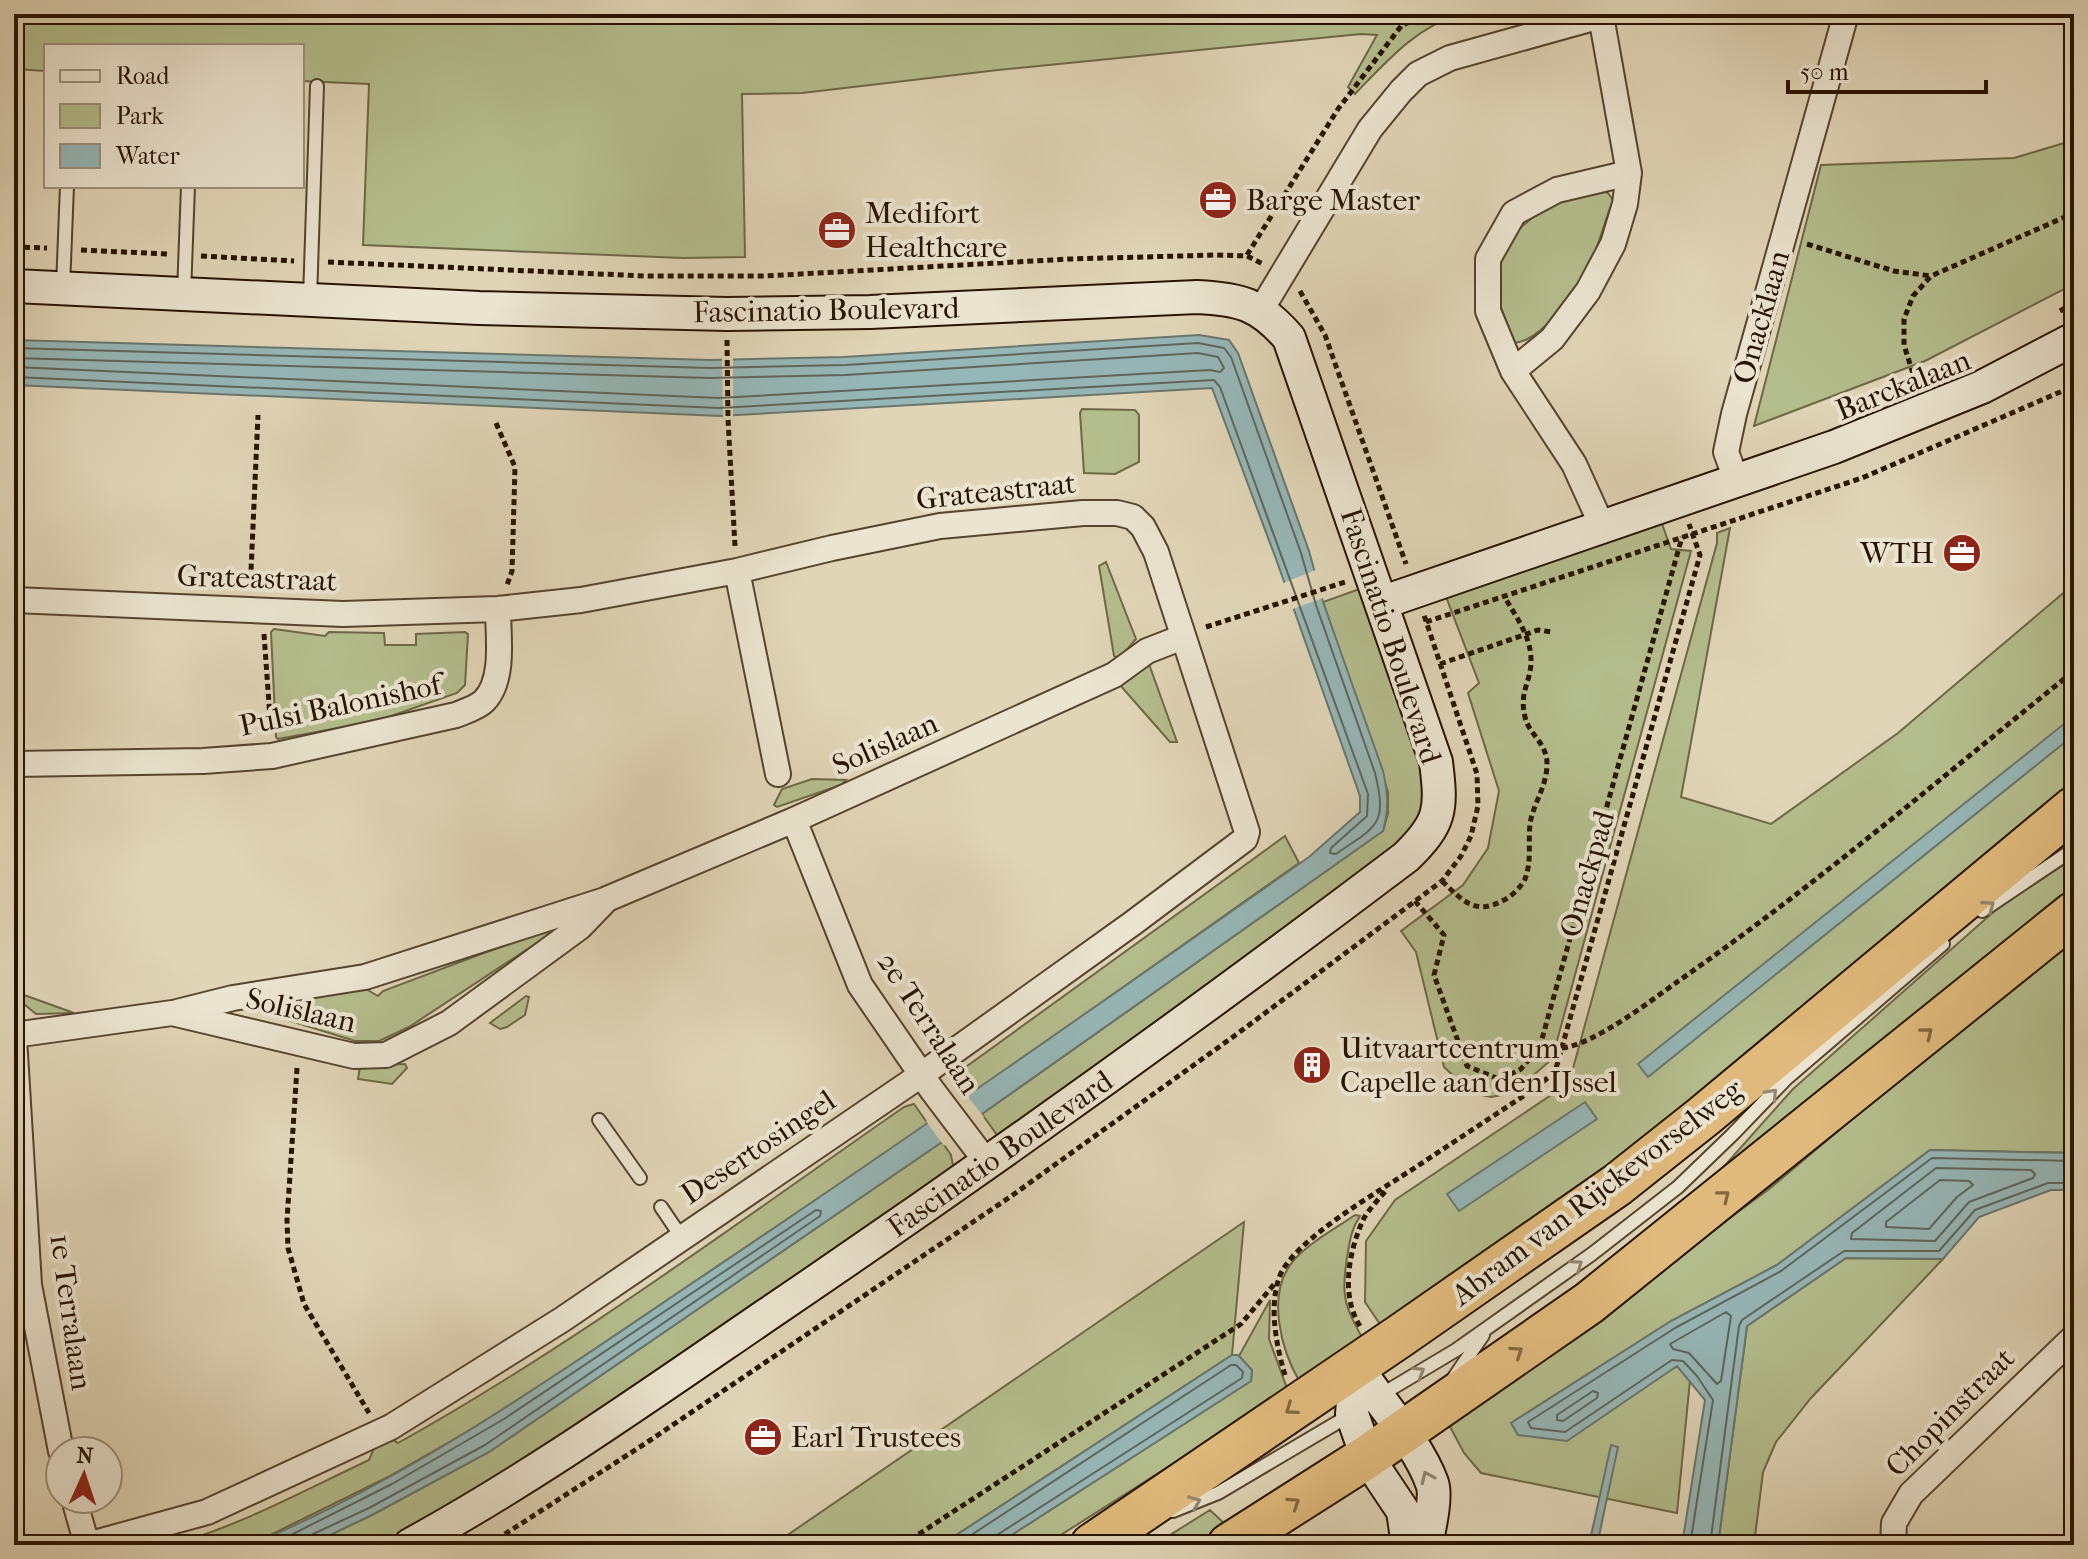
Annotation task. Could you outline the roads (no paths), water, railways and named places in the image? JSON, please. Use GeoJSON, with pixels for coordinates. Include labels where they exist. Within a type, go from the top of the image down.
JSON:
{"type":"FeatureCollection","features":[{"type":"Feature","properties":{"kind":"highway","name":"Abram van Rijckevorselweg"},"geometry":{"type":"LineString","coordinates":[[1094,1544],[1361,1393],[1716,1106],[2074,808]]}},
{"type":"Feature","properties":{"kind":"highway","name":"Abram van Rijckevorselweg"},"geometry":{"type":"LineString","coordinates":[[1229,1545],[1367,1457],[1589,1303],[2074,913]]}},
{"type":"Feature","properties":{"kind":"street","name":"Onacklaan"},"geometry":{"type":"LineString","coordinates":[[1737,482],[1726,452],[1734,414],[1846,14]]}},
{"type":"Feature","properties":{"kind":"street"},"geometry":{"type":"LineString","coordinates":[[1261,310],[1370,129],[1418,74],[1450,58],[1604,15],[1629,173],[1625,204],[1613,244],[1588,291],[1552,339],[1513,371]]}},
{"type":"Feature","properties":{"kind":"street"},"geometry":{"type":"LineString","coordinates":[[1603,528],[1574,464],[1513,371],[1488,311],[1488,259],[1514,213],[1557,190],[1629,173]]}},
{"type":"Feature","properties":{"kind":"street","name":"Fascinatio Boulevard"},"geometry":{"type":"LineString","coordinates":[[14,286],[479,308],[736,314],[870,312],[1197,297],[1245,302],[1261,310],[1289,338],[1436,762],[1440,792],[1438,814],[1429,835],[1406,857],[1221,997],[979,1153],[532,1473],[410,1545]]}},
{"type":"Feature","properties":{"kind":"street","name":"Barckalaan"},"geometry":{"type":"LineString","coordinates":[[1737,482],[1925,412],[1982,387],[2074,339]]}},
{"type":"Feature","properties":{"kind":"street"},"geometry":{"type":"LineString","coordinates":[[1381,603],[1737,482]]}},
{"type":"Feature","properties":{"kind":"street","name":"Grateastraat"},"geometry":{"type":"LineString","coordinates":[[14,600],[343,614],[498,609],[581,600],[737,571],[940,526],[1117,513],[1133,517],[1149,537],[1165,574],[1183,637]]}},
{"type":"Feature","properties":{"kind":"street"},"geometry":{"type":"LineString","coordinates":[[737,571],[778,774]]}},
{"type":"Feature","properties":{"kind":"street","name":"Pulsi Balonishof"},"geometry":{"type":"LineString","coordinates":[[14,764],[203,761],[272,756],[456,715],[483,703],[490,692],[498,665],[498,609]]}},
{"type":"Feature","properties":{"kind":"street","name":"Solislaan"},"geometry":{"type":"LineString","coordinates":[[14,1036],[172,1013],[233,998],[365,977],[607,899],[794,820],[1114,675],[1147,651],[1183,637]]}},
{"type":"Feature","properties":{"kind":"street","name":"Desertosingel"},"geometry":{"type":"LineString","coordinates":[[87,1545],[207,1512],[381,1432],[563,1319],[682,1238],[927,1082],[1245,839],[1245,823],[1183,637]]}},
{"type":"Feature","properties":{"kind":"street","name":"2e Terralaan"},"geometry":{"type":"LineString","coordinates":[[794,820],[860,985],[979,1153]]}},
{"type":"Feature","properties":{"kind":"street","name":"Solislaan"},"geometry":{"type":"LineString","coordinates":[[172,1013],[354,1056],[386,1055],[449,1023],[580,927],[607,899]]}},
{"type":"Feature","properties":{"kind":"street","name":"1e Terralaan"},"geometry":{"type":"LineString","coordinates":[[14,1036],[22,1286],[57,1435]]}},
{"type":"Feature","properties":{"kind":"street","name":"Chopinstraat"},"geometry":{"type":"LineString","coordinates":[[1893,1545],[1894,1523],[1911,1494],[2074,1337]]}},
{"type":"Feature","properties":{"kind":"street"},"geometry":{"type":"LineString","coordinates":[[1361,1393],[1416,1422],[1433,1485],[1426,1545]]}},
{"type":"Feature","properties":{"kind":"street"},"geometry":{"type":"LineString","coordinates":[[1361,1393],[1367,1457],[1403,1511],[1408,1545]]}},
{"type":"Feature","properties":{"kind":"street"},"geometry":{"type":"LineString","coordinates":[[79,1515],[87,1545]]}},
{"type":"Feature","properties":{"kind":"lane"},"geometry":{"type":"LineString","coordinates":[[310,300],[317,86]]}},
{"type":"Feature","properties":{"kind":"lane"},"geometry":{"type":"LineString","coordinates":[[63,289],[67,188]]}},
{"type":"Feature","properties":{"kind":"lane"},"geometry":{"type":"LineString","coordinates":[[184,294],[188,188]]}},
{"type":"Feature","properties":{"kind":"lane"},"geometry":{"type":"LineString","coordinates":[[1974,917],[2074,849]]}},
{"type":"Feature","properties":{"kind":"lane","name":"Abram van Rijckevorselweg"},"geometry":{"type":"LineString","coordinates":[[1164,1515],[1218,1493],[1361,1393],[1456,1350],[1592,1254],[1678,1187],[1786,1079],[1952,937]]}},
{"type":"Feature","properties":{"kind":"lane"},"geometry":{"type":"LineString","coordinates":[[599,1120],[640,1178]]}},
{"type":"Feature","properties":{"kind":"lane"},"geometry":{"type":"LineString","coordinates":[[661,1207],[682,1238]]}},
{"type":"Feature","properties":{"kind":"lane","name":"Abram van Rijckevorselweg"},"geometry":{"type":"LineString","coordinates":[[1416,1422],[1490,1326]]}},
{"type":"Feature","properties":{"kind":"lane","name":"Abram van Rijckevorselweg"},"geometry":{"type":"LineString","coordinates":[[1094,1544],[1151,1520]]}},
{"type":"Feature","properties":{"kind":"water"},"geometry":{"type":"Polygon","coordinates":[[[1199,335],[1229,340],[1238,353],[1383,771],[1387,801],[1383,831],[942,1142],[489,1452],[309,1545],[250,1545],[310,1518],[426,1456],[483,1422],[703,1276],[1309,857],[1360,812],[1360,796],[1212,388],[720,416],[14,385],[14,340],[710,360],[844,357],[1199,335]]]}},
{"type":"Feature","properties":{"kind":"water"},"geometry":{"type":"Polygon","coordinates":[[[2074,716],[2074,735],[1648,1077],[1638,1064],[2074,716]]]}},
{"type":"Feature","properties":{"kind":"water"},"geometry":{"type":"Polygon","coordinates":[[[1585,1102],[1597,1119],[1459,1211],[1447,1194],[1585,1102]]]}},
{"type":"Feature","properties":{"kind":"water"},"geometry":{"type":"Polygon","coordinates":[[[1930,1150],[2074,1153],[2074,1190],[2051,1190],[1979,1217],[1943,1259],[1846,1258],[1747,1326],[1718,1545],[1682,1545],[1705,1400],[1677,1366],[1567,1441],[1518,1435],[1511,1423],[1671,1321],[1777,1265],[1930,1150]]]}},
{"type":"Feature","properties":{"kind":"water"},"geometry":{"type":"Polygon","coordinates":[[[1232,1355],[1238,1355],[1252,1370],[1251,1381],[996,1545],[941,1545],[1232,1355]]]}},
{"type":"Feature","properties":{"kind":"water"},"geometry":{"type":"Polygon","coordinates":[[[1611,1445],[1618,1447],[1597,1545],[1589,1545],[1611,1445]]]}},
{"type":"Feature","properties":{"kind":"place","name":"Barge Master"},"geometry":{"type":"Point","coordinates":[1218,200]}},
{"type":"Feature","properties":{"kind":"place","name":"Medifort Healthcare"},"geometry":{"type":"Point","coordinates":[837,230]}},
{"type":"Feature","properties":{"kind":"place","name":"WTH"},"geometry":{"type":"Point","coordinates":[1962,553]}},
{"type":"Feature","properties":{"kind":"place","name":"Uitvaartcentrum Capelle aan den IJssel"},"geometry":{"type":"Point","coordinates":[1312,1065]}},
{"type":"Feature","properties":{"kind":"place","name":"Earl Trustees"},"geometry":{"type":"Point","coordinates":[763,1437]}}]}
